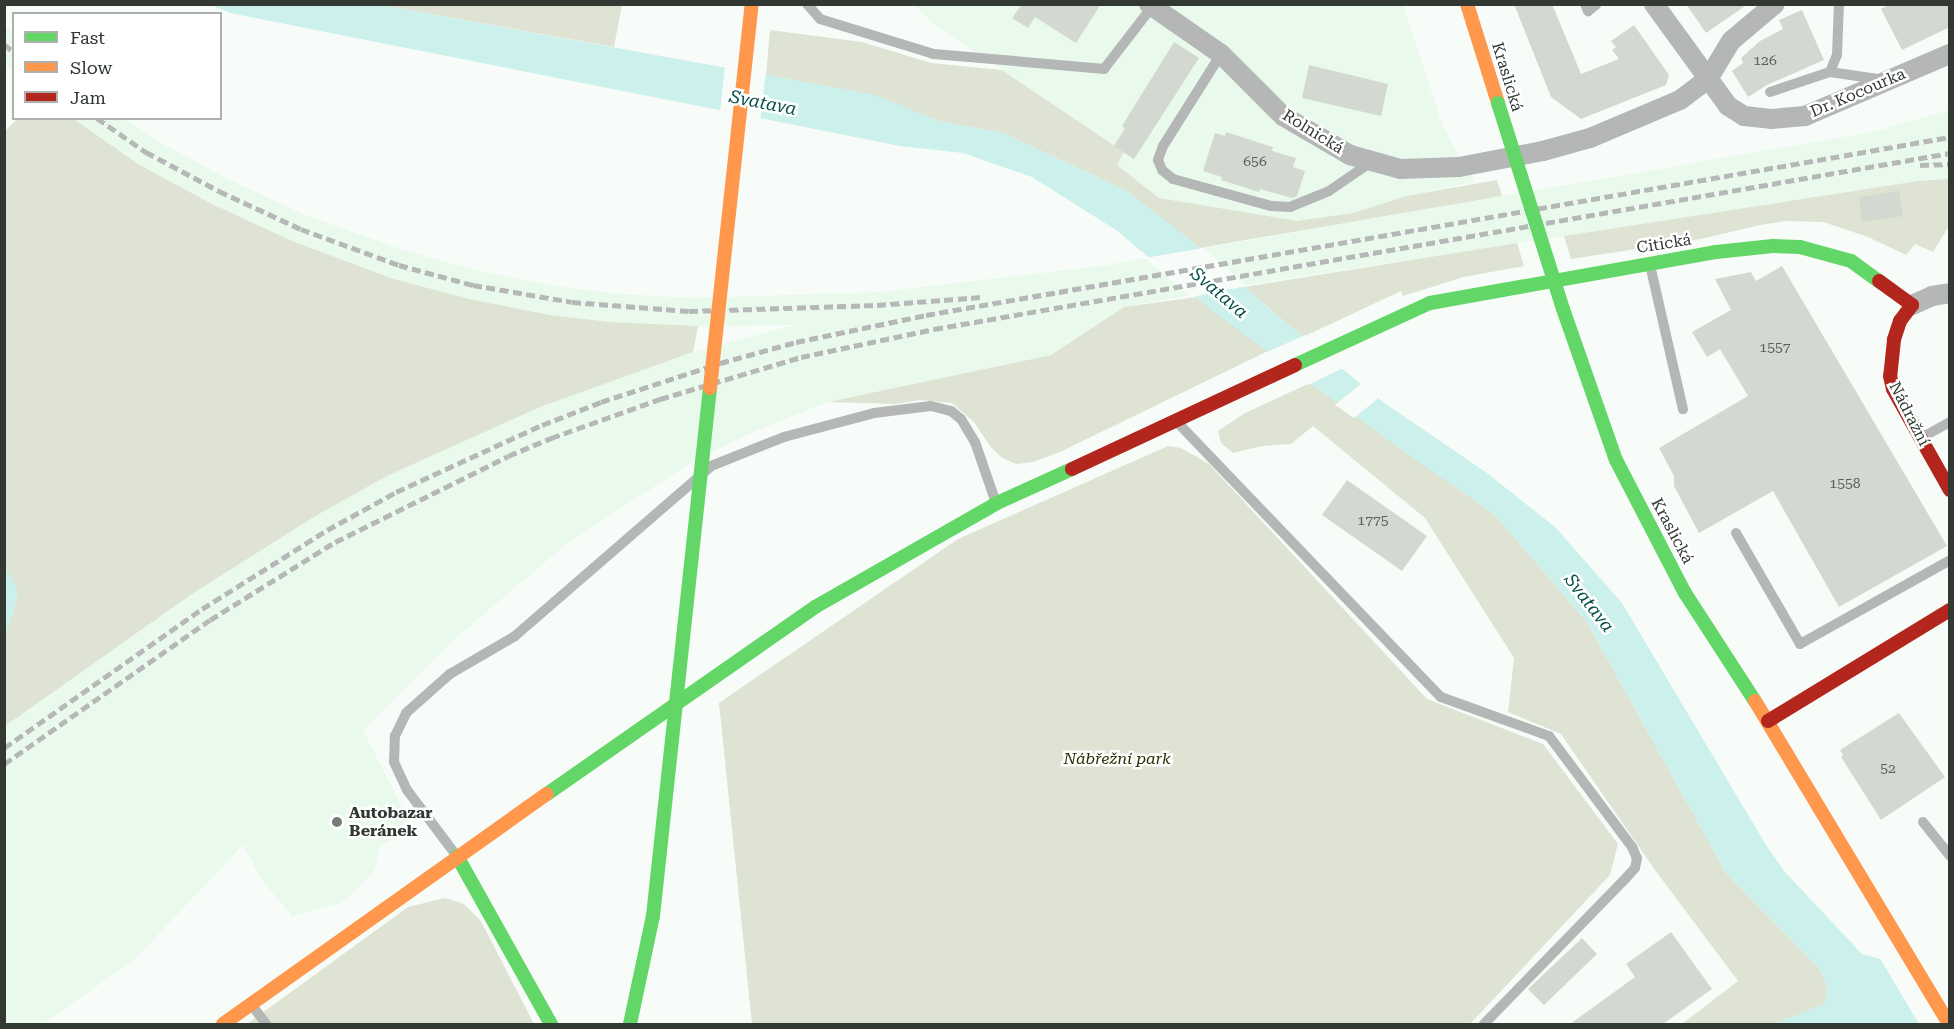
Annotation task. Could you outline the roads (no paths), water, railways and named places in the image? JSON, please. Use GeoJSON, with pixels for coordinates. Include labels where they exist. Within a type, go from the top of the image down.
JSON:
{"type":"FeatureCollection","features":[{"type":"Feature","properties":{"kind":"street"},"geometry":{"type":"LineString","coordinates":[[630,1024],[653,916],[752,4]]}},
{"type":"Feature","properties":{"kind":"street","name":"Kraslická"},"geometry":{"type":"LineString","coordinates":[[1467,4],[1563,309],[1616,460],[1685,593],[1768,721],[1949,1024]]}},
{"type":"Feature","properties":{"kind":"street","name":"Dr. Kocourka"},"geometry":{"type":"LineString","coordinates":[[1654,4],[1728,106],[1743,116],[1771,119],[1805,116],[1950,54]]}},
{"type":"Feature","properties":{"kind":"street"},"geometry":{"type":"LineString","coordinates":[[1708,79],[1731,41],[1775,4]]}},
{"type":"Feature","properties":{"kind":"street","name":"Rolnická"},"geometry":{"type":"LineString","coordinates":[[1150,6],[1221,54],[1283,116],[1350,155],[1400,169],[1478,164],[1543,151],[1590,138],[1680,100],[1708,79]]}},
{"type":"Feature","properties":{"kind":"street","name":"Citická"},"geometry":{"type":"LineString","coordinates":[[223,1024],[457,856],[815,607],[997,503],[1177,422],[1225,397],[1430,303],[1650,262],[1773,246],[1800,247],[1851,261],[1912,305]]}},
{"type":"Feature","properties":{"kind":"street"},"geometry":{"type":"LineString","coordinates":[[1912,305],[1932,296],[1950,293]]}},
{"type":"Feature","properties":{"kind":"street","name":"Nádražní"},"geometry":{"type":"LineString","coordinates":[[1912,305],[1900,321],[1894,340],[1890,357],[1890,376],[1893,389],[1950,490]]}},
{"type":"Feature","properties":{"kind":"street"},"geometry":{"type":"LineString","coordinates":[[1768,721],[1950,610]]}},
{"type":"Feature","properties":{"kind":"street"},"geometry":{"type":"LineString","coordinates":[[457,856],[551,1024]]}},
{"type":"Feature","properties":{"kind":"lane"},"geometry":{"type":"LineString","coordinates":[[807,4],[820,19],[934,54],[1104,69],[1150,6]]}},
{"type":"Feature","properties":{"kind":"lane"},"geometry":{"type":"LineString","coordinates":[[1585,4],[1588,11],[1597,4]]}},
{"type":"Feature","properties":{"kind":"lane"},"geometry":{"type":"LineString","coordinates":[[1830,72],[1837,55],[1839,4]]}},
{"type":"Feature","properties":{"kind":"lane"},"geometry":{"type":"LineString","coordinates":[[1221,54],[1163,146],[1158,160],[1162,170],[1173,179],[1271,206],[1290,207],[1329,190],[1372,161]]}},
{"type":"Feature","properties":{"kind":"lane"},"geometry":{"type":"LineString","coordinates":[[1770,92],[1830,72],[1887,80]]}},
{"type":"Feature","properties":{"kind":"lane"},"geometry":{"type":"LineString","coordinates":[[1650,262],[1683,409]]}},
{"type":"Feature","properties":{"kind":"lane"},"geometry":{"type":"LineString","coordinates":[[457,856],[407,790],[394,762],[395,736],[406,712],[450,674],[515,636],[711,466],[784,436],[874,413],[932,406],[951,411],[961,420],[975,442],[997,503]]}},
{"type":"Feature","properties":{"kind":"lane"},"geometry":{"type":"LineString","coordinates":[[1177,422],[1441,697],[1549,735],[1632,847],[1636,858],[1635,868],[1484,1024]]}},
{"type":"Feature","properties":{"kind":"lane"},"geometry":{"type":"LineString","coordinates":[[1921,438],[1950,422]]}},
{"type":"Feature","properties":{"kind":"lane"},"geometry":{"type":"LineString","coordinates":[[1736,532],[1800,644],[1950,560]]}},
{"type":"Feature","properties":{"kind":"lane"},"geometry":{"type":"LineString","coordinates":[[1923,822],[1950,856]]}},
{"type":"Feature","properties":{"kind":"lane"},"geometry":{"type":"LineString","coordinates":[[251,1004],[266,1024]]}},
{"type":"Feature","properties":{"kind":"water","name":"Svatava"},"geometry":{"type":"Polygon","coordinates":[[[211,5],[380,5],[876,95],[938,121],[1003,133],[1125,190],[1189,239],[1383,402],[1487,473],[1555,527],[1622,603],[1766,845],[1784,871],[1862,954],[1949,977],[1949,1024],[1773,1024],[1825,1004],[1828,986],[1819,968],[1726,873],[1587,622],[1494,514],[1400,449],[1218,315],[1116,230],[1032,177],[963,153],[900,146],[230,13],[211,5]]]}},
{"type":"Feature","properties":{"kind":"water"},"geometry":{"type":"Polygon","coordinates":[[[5,566],[18,591],[13,615],[5,635],[5,566]]]}},
{"type":"Feature","properties":{"kind":"railway"},"geometry":{"type":"LineString","coordinates":[[4,44],[12,50]]}},
{"type":"Feature","properties":{"kind":"railway"},"geometry":{"type":"LineString","coordinates":[[100,120],[146,152],[219,191],[301,229],[399,265],[473,285],[572,302],[689,311],[877,305],[982,297]]}},
{"type":"Feature","properties":{"kind":"railway"},"geometry":{"type":"LineString","coordinates":[[4,748],[202,609],[327,530],[396,492],[542,425],[601,402],[720,363],[796,342],[926,315],[1950,137]]}},
{"type":"Feature","properties":{"kind":"railway"},"geometry":{"type":"LineString","coordinates":[[4,764],[210,620],[335,542],[508,456],[660,399],[801,357],[934,329],[1950,153]]}},
{"type":"Feature","properties":{"kind":"railway"},"geometry":{"type":"LineString","coordinates":[[1920,165],[1950,164]]}},
{"type":"Feature","properties":{"kind":"place","name":"Autobazar Beránek"},"geometry":{"type":"Point","coordinates":[337,822]}},
{"type":"Feature","properties":{"kind":"park label","name":"Nábřežní park"},"geometry":{"type":"Point","coordinates":[1117,759]}}]}
